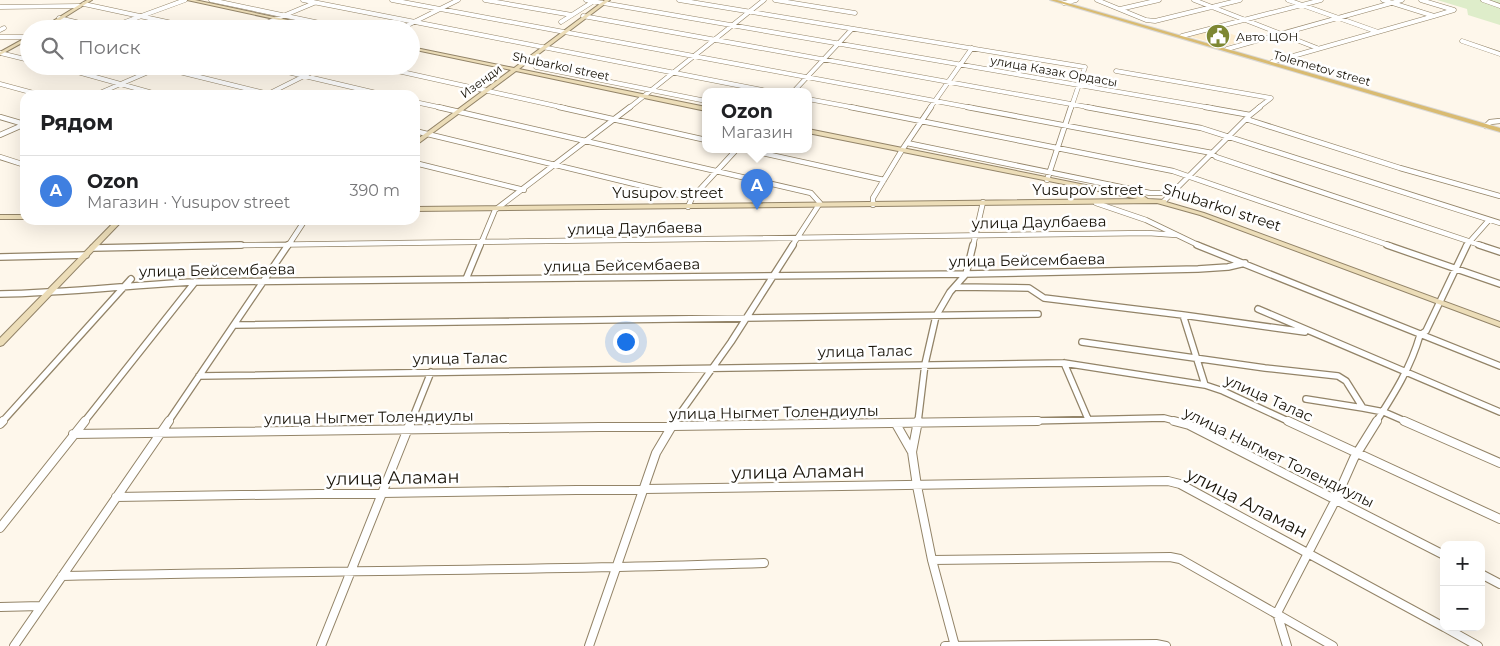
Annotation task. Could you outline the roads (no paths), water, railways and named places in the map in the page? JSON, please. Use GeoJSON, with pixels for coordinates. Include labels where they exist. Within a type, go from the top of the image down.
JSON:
{"type":"FeatureCollection","features":[{"type":"Feature","properties":{"kind":"main road","name":"Tolemetov street"},"geometry":{"type":"LineString","coordinates":[[1052,0],[1468,119],[1492,123]]}},
{"type":"Feature","properties":{"kind":"main road","name":"Tolemetov street"},"geometry":{"type":"LineString","coordinates":[[1057,0],[1170,34],[1492,123]]}},
{"type":"Feature","properties":{"kind":"main road"},"geometry":{"type":"LineString","coordinates":[[1170,34],[1182,36]]}},
{"type":"Feature","properties":{"kind":"main road"},"geometry":{"type":"LineString","coordinates":[[1492,123],[1500,129]]}},
{"type":"Feature","properties":{"kind":"street"},"geometry":{"type":"LineString","coordinates":[[56,20],[90,0]]}},
{"type":"Feature","properties":{"kind":"street"},"geometry":{"type":"LineString","coordinates":[[130,20],[185,0],[280,20]]}},
{"type":"Feature","properties":{"kind":"street"},"geometry":{"type":"LineString","coordinates":[[211,0],[308,20]]}},
{"type":"Feature","properties":{"kind":"street"},"geometry":{"type":"LineString","coordinates":[[303,0],[404,20]]}},
{"type":"Feature","properties":{"kind":"street"},"geometry":{"type":"LineString","coordinates":[[275,19],[321,0]]}},
{"type":"Feature","properties":{"kind":"street"},"geometry":{"type":"LineString","coordinates":[[392,0],[693,55],[935,102],[1065,124],[1214,155],[1500,252]]}},
{"type":"Feature","properties":{"kind":"street"},"geometry":{"type":"LineString","coordinates":[[418,20],[458,0]]}},
{"type":"Feature","properties":{"kind":"street"},"geometry":{"type":"LineString","coordinates":[[485,0],[572,14]]}},
{"type":"Feature","properties":{"kind":"street","name":"улица Казак Ордасы"},"geometry":{"type":"LineString","coordinates":[[586,0],[605,1],[839,44],[1250,115]]}},
{"type":"Feature","properties":{"kind":"street"},"geometry":{"type":"LineString","coordinates":[[679,0],[1085,67],[1048,177],[1150,193],[1172,193]]}},
{"type":"Feature","properties":{"kind":"street"},"geometry":{"type":"LineString","coordinates":[[466,279],[492,213],[616,119],[693,55],[764,0]]}},
{"type":"Feature","properties":{"kind":"street"},"geometry":{"type":"LineString","coordinates":[[775,0],[855,13]]}},
{"type":"Feature","properties":{"kind":"street"},"geometry":{"type":"LineString","coordinates":[[1065,3],[1076,0]]}},
{"type":"Feature","properties":{"kind":"street"},"geometry":{"type":"LineString","coordinates":[[1097,0],[1146,20],[1155,21],[1240,0]]}},
{"type":"Feature","properties":{"kind":"street"},"geometry":{"type":"LineString","coordinates":[[1119,9],[1159,0]]}},
{"type":"Feature","properties":{"kind":"street"},"geometry":{"type":"LineString","coordinates":[[1194,0],[1317,48]]}},
{"type":"Feature","properties":{"kind":"street"},"geometry":{"type":"LineString","coordinates":[[1288,0],[1379,32]]}},
{"type":"Feature","properties":{"kind":"street"},"geometry":{"type":"LineString","coordinates":[[1182,36],[1321,0]]}},
{"type":"Feature","properties":{"kind":"street"},"geometry":{"type":"LineString","coordinates":[[1383,0],[1434,16]]}},
{"type":"Feature","properties":{"kind":"street"},"geometry":{"type":"LineString","coordinates":[[1227,49],[1278,33],[1402,0]]}},
{"type":"Feature","properties":{"kind":"street"},"geometry":{"type":"LineString","coordinates":[[1272,62],[1454,10],[1420,0]]}},
{"type":"Feature","properties":{"kind":"street"},"geometry":{"type":"LineString","coordinates":[[1483,0],[1500,6]]}},
{"type":"Feature","properties":{"kind":"street"},"geometry":{"type":"LineString","coordinates":[[561,22],[595,1]]}},
{"type":"Feature","properties":{"kind":"street","name":"Изенди"},"geometry":{"type":"LineString","coordinates":[[420,138],[605,1]]}},
{"type":"Feature","properties":{"kind":"street"},"geometry":{"type":"LineString","coordinates":[[0,7],[82,5],[164,20]]}},
{"type":"Feature","properties":{"kind":"street"},"geometry":{"type":"LineString","coordinates":[[584,17],[1201,128],[1500,223]]}},
{"type":"Feature","properties":{"kind":"street"},"geometry":{"type":"LineString","coordinates":[[59,18],[68,20]]}},
{"type":"Feature","properties":{"kind":"street"},"geometry":{"type":"LineString","coordinates":[[275,19],[280,20]]}},
{"type":"Feature","properties":{"kind":"street"},"geometry":{"type":"LineString","coordinates":[[420,23],[752,88]]}},
{"type":"Feature","properties":{"kind":"street"},"geometry":{"type":"LineString","coordinates":[[797,88],[852,29]]}},
{"type":"Feature","properties":{"kind":"street"},"geometry":{"type":"LineString","coordinates":[[0,37],[20,37]]}},
{"type":"Feature","properties":{"kind":"street"},"geometry":{"type":"LineString","coordinates":[[1462,41],[1500,54]]}},
{"type":"Feature","properties":{"kind":"street"},"geometry":{"type":"LineString","coordinates":[[1,53],[20,42]]}},
{"type":"Feature","properties":{"kind":"street"},"geometry":{"type":"LineString","coordinates":[[872,204],[904,147],[959,64],[972,48]]}},
{"type":"Feature","properties":{"kind":"street","name":"Shubarkol street"},"geometry":{"type":"LineString","coordinates":[[420,49],[535,71],[702,107]]}},
{"type":"Feature","properties":{"kind":"street"},"geometry":{"type":"LineString","coordinates":[[1,53],[20,58]]}},
{"type":"Feature","properties":{"kind":"street"},"geometry":{"type":"LineString","coordinates":[[494,64],[510,64],[527,59],[526,66],[535,71]]}},
{"type":"Feature","properties":{"kind":"street"},"geometry":{"type":"LineString","coordinates":[[494,64],[503,72],[500,79]]}},
{"type":"Feature","properties":{"kind":"street"},"geometry":{"type":"LineString","coordinates":[[500,79],[515,73],[535,71],[702,100]]}},
{"type":"Feature","properties":{"kind":"street"},"geometry":{"type":"LineString","coordinates":[[1116,71],[1271,98],[1250,115],[1214,155],[1188,175],[1162,202]]}},
{"type":"Feature","properties":{"kind":"street"},"geometry":{"type":"LineString","coordinates":[[88,75],[142,90]]}},
{"type":"Feature","properties":{"kind":"street"},"geometry":{"type":"LineString","coordinates":[[106,90],[140,75]]}},
{"type":"Feature","properties":{"kind":"street"},"geometry":{"type":"LineString","coordinates":[[190,75],[249,90]]}},
{"type":"Feature","properties":{"kind":"street"},"geometry":{"type":"LineString","coordinates":[[300,75],[363,90]]}},
{"type":"Feature","properties":{"kind":"street"},"geometry":{"type":"LineString","coordinates":[[414,75],[702,139]]}},
{"type":"Feature","properties":{"kind":"street"},"geometry":{"type":"LineString","coordinates":[[278,90],[304,76]]}},
{"type":"Feature","properties":{"kind":"street"},"geometry":{"type":"LineString","coordinates":[[0,84],[22,90]]}},
{"type":"Feature","properties":{"kind":"street"},"geometry":{"type":"LineString","coordinates":[[812,100],[1188,175],[1500,284]]}},
{"type":"Feature","properties":{"kind":"street"},"geometry":{"type":"LineString","coordinates":[[420,103],[811,193],[820,204],[712,369],[671,427],[656,453],[590,646]]}},
{"type":"Feature","properties":{"kind":"street"},"geometry":{"type":"LineString","coordinates":[[0,117],[20,123]]}},
{"type":"Feature","properties":{"kind":"street"},"geometry":{"type":"LineString","coordinates":[[1246,119],[1400,168],[1500,196]]}},
{"type":"Feature","properties":{"kind":"street"},"geometry":{"type":"LineString","coordinates":[[0,135],[20,127]]}},
{"type":"Feature","properties":{"kind":"street","name":"Shubarkol street"},"geometry":{"type":"LineString","coordinates":[[812,131],[904,147],[1162,202],[1202,214],[1500,324]]}},
{"type":"Feature","properties":{"kind":"street"},"geometry":{"type":"LineString","coordinates":[[420,132],[555,165],[690,203],[715,171],[733,153]]}},
{"type":"Feature","properties":{"kind":"street"},"geometry":{"type":"LineString","coordinates":[[762,153],[884,180]]}},
{"type":"Feature","properties":{"kind":"street"},"geometry":{"type":"LineString","coordinates":[[0,157],[20,163]]}},
{"type":"Feature","properties":{"kind":"street"},"geometry":{"type":"LineString","coordinates":[[420,163],[524,190]]}},
{"type":"Feature","properties":{"kind":"street","name":"Shubarkol street"},"geometry":{"type":"LineString","coordinates":[[1048,177],[1094,189],[1162,202]]}},
{"type":"Feature","properties":{"kind":"street"},"geometry":{"type":"LineString","coordinates":[[1094,189],[1107,195],[1108,198],[1106,200]]}},
{"type":"Feature","properties":{"kind":"street","name":"Yusupov street"},"geometry":{"type":"LineString","coordinates":[[982,203],[1106,200],[1162,202]]}},
{"type":"Feature","properties":{"kind":"street","name":"Yusupov street"},"geometry":{"type":"LineString","coordinates":[[420,207],[690,203],[1162,202]]}},
{"type":"Feature","properties":{"kind":"street"},"geometry":{"type":"LineString","coordinates":[[955,646],[932,560],[912,452],[918,423],[925,364],[936,316],[966,274],[982,203]]}},
{"type":"Feature","properties":{"kind":"street"},"geometry":{"type":"LineString","coordinates":[[1096,203],[1146,220],[1176,235],[1500,366]]}},
{"type":"Feature","properties":{"kind":"street"},"geometry":{"type":"LineString","coordinates":[[0,214],[4,218],[20,217]]}},
{"type":"Feature","properties":{"kind":"street"},"geometry":{"type":"LineString","coordinates":[[1287,646],[1277,614],[1336,500],[1356,453],[1384,412],[1406,372],[1420,335],[1426,331],[1467,245],[1489,220]]}},
{"type":"Feature","properties":{"kind":"street"},"geometry":{"type":"LineString","coordinates":[[2,339],[50,293],[115,225]]}},
{"type":"Feature","properties":{"kind":"street"},"geometry":{"type":"LineString","coordinates":[[14,646],[236,325],[301,225]]}},
{"type":"Feature","properties":{"kind":"street","name":"улица Даулбаева"},"geometry":{"type":"LineString","coordinates":[[93,248],[1148,233],[1176,235]]}},
{"type":"Feature","properties":{"kind":"street"},"geometry":{"type":"LineString","coordinates":[[0,257],[86,255]]}},
{"type":"Feature","properties":{"kind":"street","name":"улица Бейсембаева"},"geometry":{"type":"LineString","coordinates":[[0,294],[50,293],[126,285],[195,282],[966,274],[1198,269],[1228,267],[1244,263]]}},
{"type":"Feature","properties":{"kind":"street"},"geometry":{"type":"LineString","coordinates":[[0,424],[131,279]]}},
{"type":"Feature","properties":{"kind":"street"},"geometry":{"type":"LineString","coordinates":[[0,528],[195,282]]}},
{"type":"Feature","properties":{"kind":"street"},"geometry":{"type":"LineString","coordinates":[[955,287],[1029,288],[1044,298],[1183,315],[1313,334]]}},
{"type":"Feature","properties":{"kind":"street"},"geometry":{"type":"LineString","coordinates":[[1258,309],[1500,412]]}},
{"type":"Feature","properties":{"kind":"street"},"geometry":{"type":"LineString","coordinates":[[236,325],[1038,314]]}},
{"type":"Feature","properties":{"kind":"street"},"geometry":{"type":"LineString","coordinates":[[1183,315],[1204,385]]}},
{"type":"Feature","properties":{"kind":"street"},"geometry":{"type":"LineString","coordinates":[[1082,342],[1265,368],[1338,376],[1346,381],[1363,408]]}},
{"type":"Feature","properties":{"kind":"street"},"geometry":{"type":"LineString","coordinates":[[1064,363],[1088,420]]}},
{"type":"Feature","properties":{"kind":"street","name":"улица Талас"},"geometry":{"type":"LineString","coordinates":[[200,376],[1064,363],[1204,385],[1223,391],[1500,519]]}},
{"type":"Feature","properties":{"kind":"street"},"geometry":{"type":"LineString","coordinates":[[321,646],[431,372]]}},
{"type":"Feature","properties":{"kind":"street"},"geometry":{"type":"LineString","coordinates":[[1306,399],[1384,412],[1500,462]]}},
{"type":"Feature","properties":{"kind":"street","name":"улица Ныгмет Толендиулы"},"geometry":{"type":"LineString","coordinates":[[73,434],[896,424],[1164,418],[1189,425],[1440,553]]}},
{"type":"Feature","properties":{"kind":"street"},"geometry":{"type":"LineString","coordinates":[[896,424],[912,452]]}},
{"type":"Feature","properties":{"kind":"street","name":"улица Аламан"},"geometry":{"type":"LineString","coordinates":[[116,497],[1168,482],[1180,484],[1440,625]]}},
{"type":"Feature","properties":{"kind":"street"},"geometry":{"type":"LineString","coordinates":[[932,560],[1170,557],[1189,563],[1333,646]]}},
{"type":"Feature","properties":{"kind":"street"},"geometry":{"type":"LineString","coordinates":[[62,576],[764,564]]}},
{"type":"Feature","properties":{"kind":"street"},"geometry":{"type":"LineString","coordinates":[[1485,576],[1500,584]]}},
{"type":"Feature","properties":{"kind":"street"},"geometry":{"type":"LineString","coordinates":[[0,607],[41,606]]}},
{"type":"Feature","properties":{"kind":"street","name":"улица Аламан"},"geometry":{"type":"LineString","coordinates":[[1451,631],[1478,646]]}},
{"type":"Feature","properties":{"kind":"street"},"geometry":{"type":"LineString","coordinates":[[945,646],[1156,644],[1166,646]]}},
{"type":"Feature","properties":{"kind":"place","name":"Авто ЦОН"},"geometry":{"type":"Point","coordinates":[1218,36]}},
{"type":"Feature","properties":{"kind":"place","name":"Ozon"},"geometry":{"type":"Point","coordinates":[757,210]}}]}
